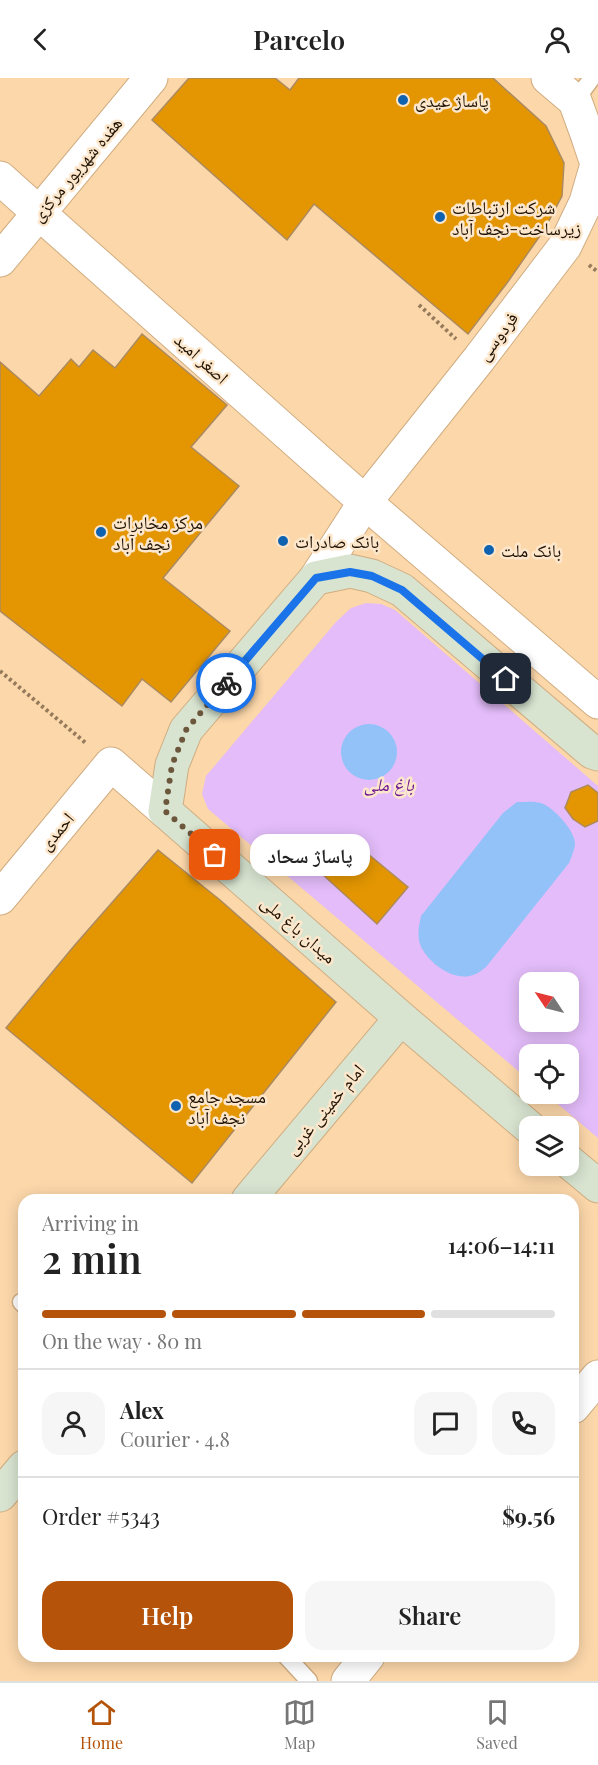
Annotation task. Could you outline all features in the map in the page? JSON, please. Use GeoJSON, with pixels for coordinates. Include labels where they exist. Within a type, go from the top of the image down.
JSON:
{"type":"FeatureCollection","features":[{"type":"Feature","properties":{"kind":"main road"},"geometry":{"type":"LineString","coordinates":[[165,811],[172,765],[186,730],[316,578],[350,572],[372,576],[402,590],[592,752],[598,754]]}},
{"type":"Feature","properties":{"kind":"main road","name":"میدان باغ ملی"},"geometry":{"type":"LineString","coordinates":[[165,811],[519,1119]]}},
{"type":"Feature","properties":{"kind":"main road","name":"امام خمینی غربی"},"geometry":{"type":"LineString","coordinates":[[253,1194],[401,1018]]}},
{"type":"Feature","properties":{"kind":"main road"},"geometry":{"type":"LineString","coordinates":[[579,1170],[598,1186]]}},
{"type":"Feature","properties":{"kind":"main road"},"geometry":{"type":"LineString","coordinates":[[0,1496],[18,1474]]}},
{"type":"Feature","properties":{"kind":"street","name":"هفده شهریور مرکزی"},"geometry":{"type":"LineString","coordinates":[[0,260],[152,78]]}},
{"type":"Feature","properties":{"kind":"street","name":"فردوسی"},"geometry":{"type":"LineString","coordinates":[[316,578],[364,502],[566,246],[586,202],[597,164],[583,89],[548,78]]}},
{"type":"Feature","properties":{"kind":"street","name":"اصغر امید"},"geometry":{"type":"LineString","coordinates":[[0,178],[364,502],[598,702]]}},
{"type":"Feature","properties":{"kind":"street"},"geometry":{"type":"LineString","coordinates":[[111,764],[165,811]]}},
{"type":"Feature","properties":{"kind":"street","name":"احمدی"},"geometry":{"type":"LineString","coordinates":[[0,898],[111,764]]}},
{"type":"Feature","properties":{"kind":"street"},"geometry":{"type":"LineString","coordinates":[[579,1400],[598,1377]]}},
{"type":"Feature","properties":{"kind":"street"},"geometry":{"type":"LineString","coordinates":[[348,1681],[363,1662]]}},
{"type":"Feature","properties":{"kind":"lane"},"geometry":{"type":"LineString","coordinates":[[292,1662],[309,1681]]}},
{"type":"Feature","properties":{"kind":"path"},"geometry":{"type":"LineString","coordinates":[[419,305],[479,359]]}},
{"type":"Feature","properties":{"kind":"path"},"geometry":{"type":"LineString","coordinates":[[0,671],[111,764]]}},
{"type":"Feature","properties":{"kind":"green space","name":"باغ ملی"},"geometry":{"type":"Polygon","coordinates":[[[366,603],[381,604],[395,610],[598,786],[598,1138],[579,1122],[579,1116],[572,1116],[558,1104],[579,1104],[579,1044],[519,1044],[519,1072],[208,809],[202,794],[206,776],[336,622],[351,608],[366,603]]]}},
{"type":"Feature","properties":{"kind":"water"},"geometry":{"type":"Polygon","coordinates":[[[363,724],[375,724],[389,732],[397,746],[395,763],[389,772],[375,780],[363,780],[346,768],[341,758],[341,746],[353,729],[363,724]]]}},
{"type":"Feature","properties":{"kind":"water"},"geometry":{"type":"Polygon","coordinates":[[[517,802],[541,803],[557,814],[574,839],[575,845],[569,863],[486,967],[472,975],[462,976],[447,972],[433,963],[420,944],[421,916],[503,813],[517,802]]]}},
{"type":"Feature","properties":{"kind":"building","name":"شرکت ارتباطات زیرساخت-نجف آباد"},"geometry":{"type":"Polygon","coordinates":[[[189,78],[275,78],[290,90],[299,78],[493,78],[546,126],[564,163],[562,196],[544,230],[468,334],[314,204],[287,240],[152,120],[189,78]]]}},
{"type":"Feature","properties":{"kind":"building","name":"مرکز مخابرات نجف آباد"},"geometry":{"type":"Polygon","coordinates":[[[142,334],[227,405],[191,447],[239,486],[163,578],[230,631],[171,702],[142,679],[122,706],[0,611],[0,362],[39,396],[71,359],[79,367],[93,350],[115,368],[142,334]]]}},
{"type":"Feature","properties":{"kind":"building"},"geometry":{"type":"Polygon","coordinates":[[[588,785],[598,793],[598,821],[585,827],[573,819],[565,808],[571,792],[588,785]]]}},
{"type":"Feature","properties":{"kind":"building"},"geometry":{"type":"Polygon","coordinates":[[[350,839],[408,887],[377,924],[322,874],[350,839]]]}},
{"type":"Feature","properties":{"kind":"building","name":"مسجد جامع نجف آباد"},"geometry":{"type":"Polygon","coordinates":[[[158,850],[220,900],[336,1002],[192,1183],[6,1028],[158,850]]]}},
{"type":"Feature","properties":{"kind":"way so far"},"geometry":{"type":"LineString","coordinates":[[215,855],[165,811],[172,765],[186,730],[226,683]]}},
{"type":"Feature","properties":{"kind":"place","name":"پاساژ عیدی"},"geometry":{"type":"Point","coordinates":[403,100]}},
{"type":"Feature","properties":{"kind":"place","name":"شرکت ارتباطات زیرساخت-نجف آباد"},"geometry":{"type":"Point","coordinates":[440,217]}},
{"type":"Feature","properties":{"kind":"place","name":"مرکز مخابرات نجف آباد"},"geometry":{"type":"Point","coordinates":[101,532]}},
{"type":"Feature","properties":{"kind":"place","name":"بانک صادرات"},"geometry":{"type":"Point","coordinates":[283,541]}},
{"type":"Feature","properties":{"kind":"place","name":"بانک ملت"},"geometry":{"type":"Point","coordinates":[489,550]}},
{"type":"Feature","properties":{"kind":"place","name":"پاساژ سحاد"},"geometry":{"type":"Point","coordinates":[215,855]}},
{"type":"Feature","properties":{"kind":"place","name":"مسجد جامع نجف آباد"},"geometry":{"type":"Point","coordinates":[176,1106]}},
{"type":"Feature","properties":{"kind":"route"},"geometry":{"type":"LineString","coordinates":[[226,683],[316,578],[350,572],[372,576],[402,590],[506,679]]}}]}
